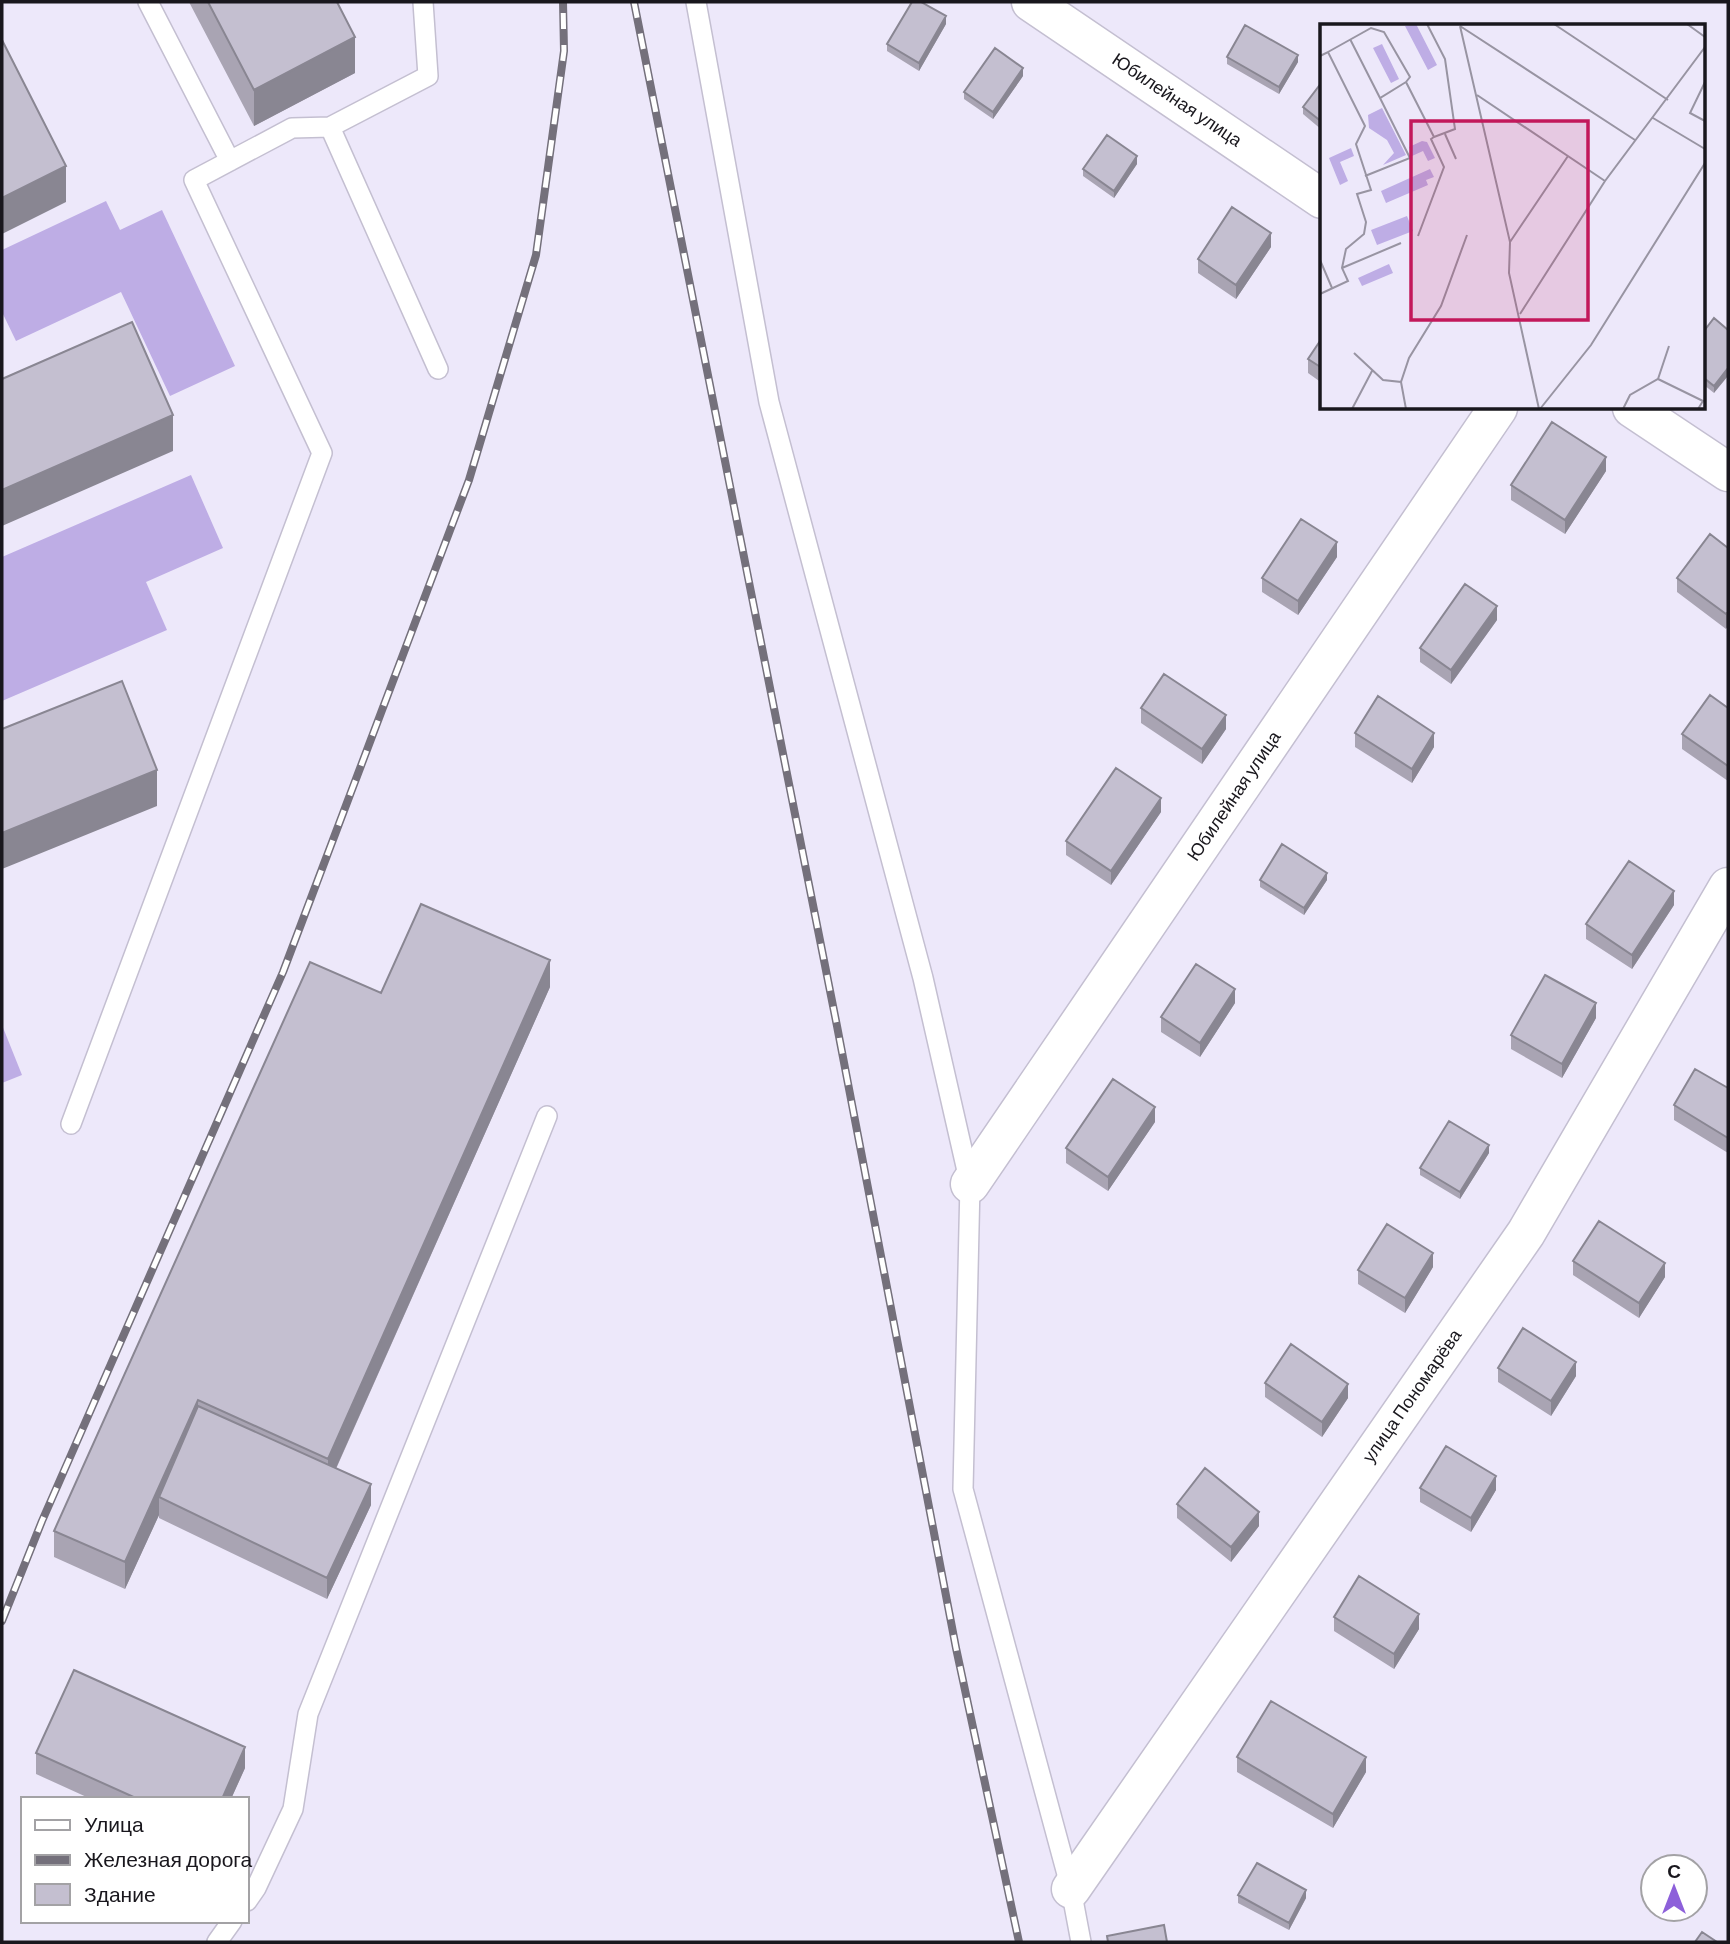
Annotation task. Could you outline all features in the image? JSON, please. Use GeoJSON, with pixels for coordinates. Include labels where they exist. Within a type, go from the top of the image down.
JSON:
{"type":"FeatureCollection","features":[{"type":"Feature","properties":{"kind":"street","name":"Юбилейная улица"},"geometry":{"type":"LineString","coordinates":[[1031,2],[1320,198]]}},
{"type":"Feature","properties":{"kind":"street","name":"Юбилейная улица"},"geometry":{"type":"LineString","coordinates":[[970,1184],[1497,410]]}},
{"type":"Feature","properties":{"kind":"street"},"geometry":{"type":"LineString","coordinates":[[1635,410],[1728,472]]}},
{"type":"Feature","properties":{"kind":"street","name":"улица Пономарёва"},"geometry":{"type":"LineString","coordinates":[[1071,1889],[1526,1233],[1728,887]]}},
{"type":"Feature","properties":{"kind":"lane"},"geometry":{"type":"LineString","coordinates":[[148,2],[230,161]]}},
{"type":"Feature","properties":{"kind":"lane"},"geometry":{"type":"LineString","coordinates":[[71,1124],[322,453],[194,180],[292,128],[330,127],[428,76],[423,2]]}},
{"type":"Feature","properties":{"kind":"lane"},"geometry":{"type":"LineString","coordinates":[[696,2],[769,402],[923,978],[970,1184],[963,1489],[1071,1889],[1081,1942]]}},
{"type":"Feature","properties":{"kind":"lane"},"geometry":{"type":"LineString","coordinates":[[330,127],[438,369]]}},
{"type":"Feature","properties":{"kind":"lane"},"geometry":{"type":"LineString","coordinates":[[248,1900],[293,1809],[308,1714],[547,1116]]}},
{"type":"Feature","properties":{"kind":"lane"},"geometry":{"type":"LineString","coordinates":[[217,1942],[231,1923]]}},
{"type":"Feature","properties":{"kind":"shaded area"},"geometry":{"type":"Polygon","coordinates":[[[106,201],[120,230],[162,210],[235,366],[170,396],[121,292],[16,341],[2,312],[2,250],[106,201]]]}},
{"type":"Feature","properties":{"kind":"shaded area"},"geometry":{"type":"Polygon","coordinates":[[[191,475],[223,548],[146,582],[167,630],[2,701],[2,557],[191,475]]]}},
{"type":"Feature","properties":{"kind":"shaded area"},"geometry":{"type":"Polygon","coordinates":[[[2,1025],[22,1075],[2,1083],[2,1025]]]}},
{"type":"Feature","properties":{"kind":"building"},"geometry":{"type":"Polygon","coordinates":[[[208,2],[337,2],[355,37],[254,90],[208,2]]]}},
{"type":"Feature","properties":{"kind":"building"},"geometry":{"type":"Polygon","coordinates":[[[912,2],[921,2],[946,16],[919,63],[887,44],[912,2]]]}},
{"type":"Feature","properties":{"kind":"building"},"geometry":{"type":"Polygon","coordinates":[[[1245,25],[1298,55],[1279,87],[1227,57],[1245,25]]]}},
{"type":"Feature","properties":{"kind":"building"},"geometry":{"type":"Polygon","coordinates":[[[2,40],[66,166],[2,198],[2,40]]]}},
{"type":"Feature","properties":{"kind":"building"},"geometry":{"type":"Polygon","coordinates":[[[995,48],[1023,68],[993,112],[964,92],[995,48]]]}},
{"type":"Feature","properties":{"kind":"building"},"geometry":{"type":"Polygon","coordinates":[[[1320,85],[1320,120],[1303,107],[1320,85]]]}},
{"type":"Feature","properties":{"kind":"building"},"geometry":{"type":"Polygon","coordinates":[[[1107,135],[1137,156],[1114,191],[1083,169],[1107,135]]]}},
{"type":"Feature","properties":{"kind":"building"},"geometry":{"type":"Polygon","coordinates":[[[1232,207],[1271,233],[1236,285],[1198,259],[1232,207]]]}},
{"type":"Feature","properties":{"kind":"building"},"geometry":{"type":"Polygon","coordinates":[[[1714,318],[1728,330],[1728,368],[1714,386],[1706,380],[1706,328],[1714,318]]]}},
{"type":"Feature","properties":{"kind":"building"},"geometry":{"type":"Polygon","coordinates":[[[132,322],[173,415],[2,490],[2,379],[132,322]]]}},
{"type":"Feature","properties":{"kind":"building"},"geometry":{"type":"Polygon","coordinates":[[[1320,341],[1320,367],[1308,359],[1320,341]]]}},
{"type":"Feature","properties":{"kind":"building"},"geometry":{"type":"Polygon","coordinates":[[[1552,422],[1606,457],[1565,520],[1511,485],[1552,422]]]}},
{"type":"Feature","properties":{"kind":"building"},"geometry":{"type":"Polygon","coordinates":[[[1301,519],[1337,542],[1298,601],[1262,578],[1301,519]]]}},
{"type":"Feature","properties":{"kind":"building"},"geometry":{"type":"Polygon","coordinates":[[[1710,534],[1728,548],[1726,614],[1677,578],[1710,534]]]}},
{"type":"Feature","properties":{"kind":"building"},"geometry":{"type":"Polygon","coordinates":[[[1465,584],[1497,606],[1451,670],[1420,648],[1465,584]]]}},
{"type":"Feature","properties":{"kind":"building"},"geometry":{"type":"Polygon","coordinates":[[[1164,674],[1226,715],[1202,749],[1141,708],[1164,674]]]}},
{"type":"Feature","properties":{"kind":"building"},"geometry":{"type":"Polygon","coordinates":[[[122,681],[157,770],[2,833],[2,729],[122,681]]]}},
{"type":"Feature","properties":{"kind":"building"},"geometry":{"type":"Polygon","coordinates":[[[1710,695],[1728,708],[1728,766],[1682,734],[1710,695]]]}},
{"type":"Feature","properties":{"kind":"building"},"geometry":{"type":"Polygon","coordinates":[[[1378,696],[1434,733],[1412,769],[1355,733],[1378,696]]]}},
{"type":"Feature","properties":{"kind":"building"},"geometry":{"type":"Polygon","coordinates":[[[1116,768],[1161,798],[1111,871],[1066,841],[1116,768]]]}},
{"type":"Feature","properties":{"kind":"building"},"geometry":{"type":"Polygon","coordinates":[[[1282,844],[1327,873],[1304,908],[1260,880],[1282,844]]]}},
{"type":"Feature","properties":{"kind":"building"},"geometry":{"type":"Polygon","coordinates":[[[1629,861],[1674,891],[1632,955],[1586,924],[1629,861]]]}},
{"type":"Feature","properties":{"kind":"building"},"geometry":{"type":"Polygon","coordinates":[[[421,904],[550,960],[328,1459],[198,1400],[125,1562],[54,1531],[310,962],[381,993],[421,904]]]}},
{"type":"Feature","properties":{"kind":"building"},"geometry":{"type":"Polygon","coordinates":[[[1196,964],[1235,989],[1200,1043],[1161,1017],[1196,964]]]}},
{"type":"Feature","properties":{"kind":"building"},"geometry":{"type":"Polygon","coordinates":[[[1545,975],[1596,1003],[1562,1064],[1511,1035],[1545,975]]]}},
{"type":"Feature","properties":{"kind":"building"},"geometry":{"type":"Polygon","coordinates":[[[1695,1069],[1728,1088],[1728,1138],[1674,1105],[1695,1069]]]}},
{"type":"Feature","properties":{"kind":"building"},"geometry":{"type":"Polygon","coordinates":[[[1113,1079],[1155,1107],[1108,1177],[1066,1148],[1113,1079]]]}},
{"type":"Feature","properties":{"kind":"building"},"geometry":{"type":"Polygon","coordinates":[[[1449,1121],[1489,1145],[1460,1192],[1420,1168],[1449,1121]]]}},
{"type":"Feature","properties":{"kind":"building"},"geometry":{"type":"Polygon","coordinates":[[[1599,1221],[1665,1263],[1639,1303],[1573,1261],[1599,1221]]]}},
{"type":"Feature","properties":{"kind":"building"},"geometry":{"type":"Polygon","coordinates":[[[1387,1224],[1433,1253],[1405,1298],[1358,1270],[1387,1224]]]}},
{"type":"Feature","properties":{"kind":"building"},"geometry":{"type":"Polygon","coordinates":[[[1523,1328],[1576,1362],[1551,1401],[1498,1368],[1523,1328]]]}},
{"type":"Feature","properties":{"kind":"building"},"geometry":{"type":"Polygon","coordinates":[[[1291,1344],[1348,1384],[1322,1422],[1265,1383],[1291,1344]]]}},
{"type":"Feature","properties":{"kind":"building"},"geometry":{"type":"Polygon","coordinates":[[[198,1406],[371,1484],[327,1578],[159,1497],[198,1406]]]}},
{"type":"Feature","properties":{"kind":"building"},"geometry":{"type":"Polygon","coordinates":[[[1446,1446],[1496,1476],[1471,1518],[1420,1488],[1446,1446]]]}},
{"type":"Feature","properties":{"kind":"building"},"geometry":{"type":"Polygon","coordinates":[[[1205,1468],[1259,1512],[1231,1547],[1177,1504],[1205,1468]]]}},
{"type":"Feature","properties":{"kind":"building"},"geometry":{"type":"Polygon","coordinates":[[[1359,1576],[1419,1614],[1394,1654],[1334,1617],[1359,1576]]]}},
{"type":"Feature","properties":{"kind":"building"},"geometry":{"type":"Polygon","coordinates":[[[74,1670],[245,1747],[223,1797],[134,1797],[36,1753],[74,1670]]]}},
{"type":"Feature","properties":{"kind":"building"},"geometry":{"type":"Polygon","coordinates":[[[1271,1701],[1366,1757],[1333,1814],[1237,1757],[1271,1701]]]}},
{"type":"Feature","properties":{"kind":"building"},"geometry":{"type":"Polygon","coordinates":[[[1257,1863],[1306,1890],[1289,1923],[1238,1895],[1257,1863]]]}},
{"type":"Feature","properties":{"kind":"building"},"geometry":{"type":"Polygon","coordinates":[[[1164,1925],[1167,1942],[1108,1942],[1107,1936],[1164,1925]]]}},
{"type":"Feature","properties":{"kind":"building"},"geometry":{"type":"Polygon","coordinates":[[[1702,1932],[1717,1942],[1695,1942],[1702,1932]]]}},
{"type":"Feature","properties":{"kind":"railway"},"geometry":{"type":"LineString","coordinates":[[2,1621],[42,1521],[283,972],[469,480],[536,255],[564,51],[563,2]]}},
{"type":"Feature","properties":{"kind":"railway"},"geometry":{"type":"LineString","coordinates":[[634,2],[837,1026],[956,1648],[1019,1942]]}}]}
